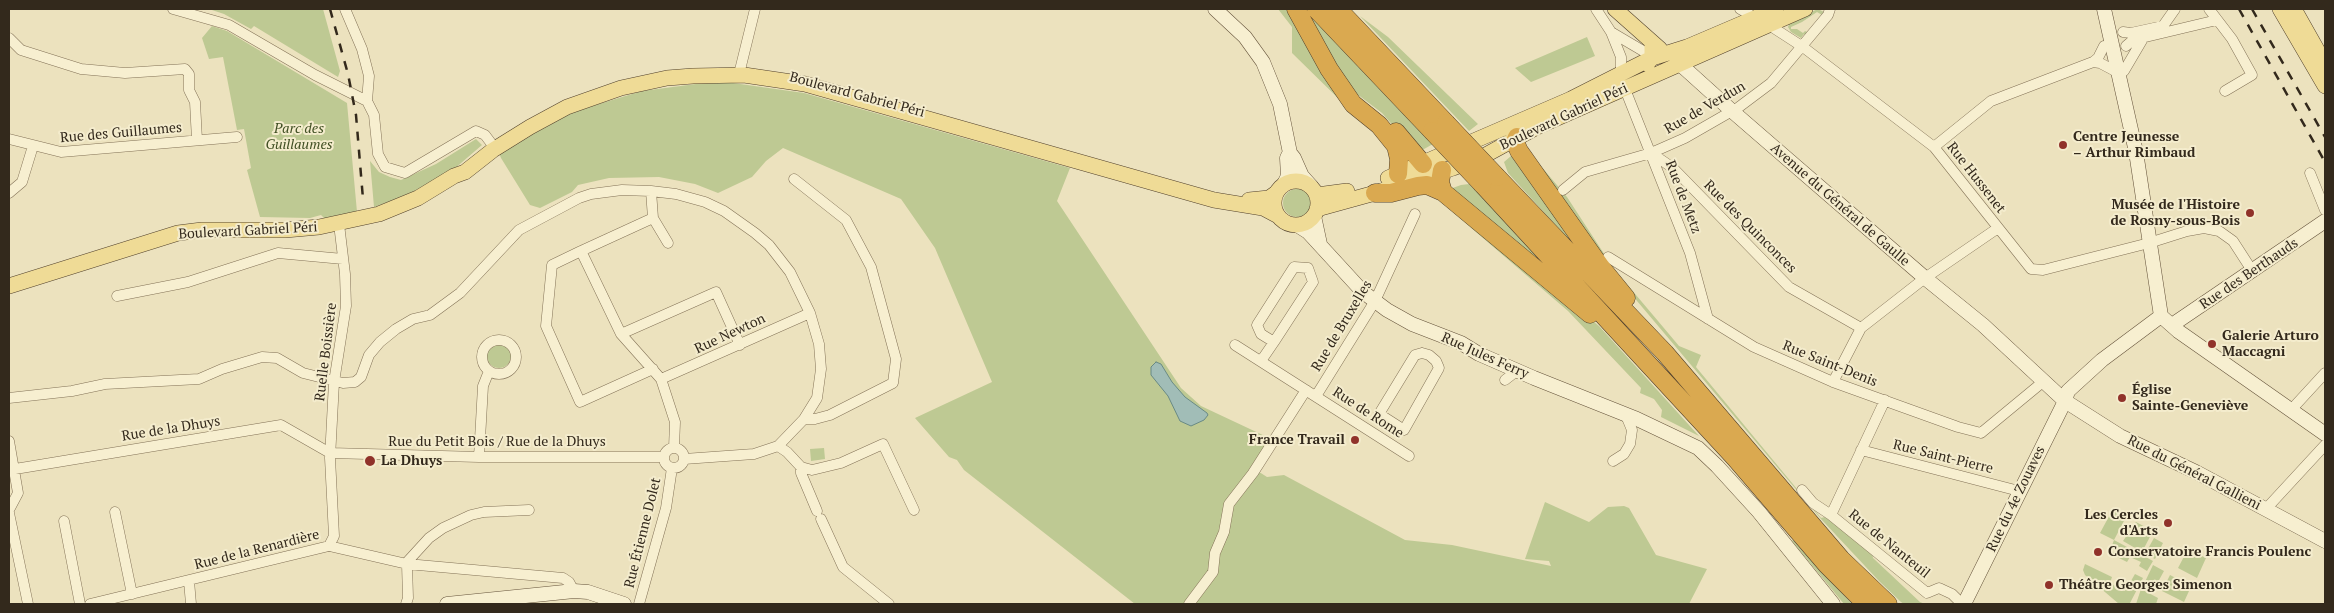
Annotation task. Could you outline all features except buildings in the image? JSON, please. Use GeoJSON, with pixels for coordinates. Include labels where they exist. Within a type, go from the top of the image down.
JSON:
{"type":"FeatureCollection","features":[{"type":"Feature","properties":{"kind":"highway"},"geometry":{"type":"LineString","coordinates":[[1296,9],[1329,69],[1353,104],[1391,138],[1399,154],[1398,174]]}},
{"type":"Feature","properties":{"kind":"highway"},"geometry":{"type":"LineString","coordinates":[[1316,9],[1439,127]]}},
{"type":"Feature","properties":{"kind":"highway"},"geometry":{"type":"LineString","coordinates":[[1338,9],[1439,127],[1489,180],[1665,353],[1841,559],[1888,604]]}},
{"type":"Feature","properties":{"kind":"highway"},"geometry":{"type":"LineString","coordinates":[[1346,94],[1386,122],[1423,164]]}},
{"type":"Feature","properties":{"kind":"highway"},"geometry":{"type":"LineString","coordinates":[[1504,138],[1545,194],[1559,208],[1600,266],[1643,318],[1665,353]]}},
{"type":"Feature","properties":{"kind":"highway"},"geometry":{"type":"LineString","coordinates":[[1442,170],[1440,182],[1443,192]]}},
{"type":"Feature","properties":{"kind":"highway"},"geometry":{"type":"LineString","coordinates":[[1489,180],[1615,327],[1735,458],[1827,565],[1866,604]]}},
{"type":"Feature","properties":{"kind":"highway"},"geometry":{"type":"LineString","coordinates":[[1375,193],[1391,193],[1418,186],[1428,186],[1443,192],[1519,253],[1600,323],[1615,327]]}},
{"type":"Feature","properties":{"kind":"main road"},"geometry":{"type":"LineString","coordinates":[[1215,9],[1245,37],[1269,72],[1280,104],[1290,153],[1315,202],[1320,244]]}},
{"type":"Feature","properties":{"kind":"main road","name":"Avenue du Général de Gaulle"},"geometry":{"type":"LineString","coordinates":[[1615,9],[1657,51],[1681,65],[1925,278],[1983,325],[2065,401]]}},
{"type":"Feature","properties":{"kind":"main road","name":"Boulevard Gabriel Péri"},"geometry":{"type":"LineString","coordinates":[[1315,202],[1398,174],[1454,151],[1504,138],[1554,120],[1681,65],[1762,21],[1776,9]]}},
{"type":"Feature","properties":{"kind":"main road","name":"Boulevard Gabriel Péri"},"geometry":{"type":"LineString","coordinates":[[1315,202],[1375,193],[1482,157],[1504,138],[1608,82],[1657,51],[1805,9]]}},
{"type":"Feature","properties":{"kind":"main road"},"geometry":{"type":"LineString","coordinates":[[2102,9],[2111,40],[2136,152],[2148,243],[2166,321],[2325,434]]}},
{"type":"Feature","properties":{"kind":"main road"},"geometry":{"type":"LineString","coordinates":[[2280,9],[2325,86]]}},
{"type":"Feature","properties":{"kind":"main road"},"geometry":{"type":"LineString","coordinates":[[2294,9],[2325,64]]}},
{"type":"Feature","properties":{"kind":"main road"},"geometry":{"type":"LineString","coordinates":[[1681,65],[1693,51],[1720,40],[1724,32]]}},
{"type":"Feature","properties":{"kind":"main road"},"geometry":{"type":"LineString","coordinates":[[1554,120],[1565,111],[1639,74],[1657,51]]}},
{"type":"Feature","properties":{"kind":"main road","name":"Boulevard Gabriel Péri"},"geometry":{"type":"LineString","coordinates":[[454,176],[491,143],[516,126],[562,103],[619,82],[666,71],[700,68],[778,73],[813,81],[1224,196],[1262,200],[1280,188]]}},
{"type":"Feature","properties":{"kind":"main road","name":"Boulevard Gabriel Péri"},"geometry":{"type":"LineString","coordinates":[[9,286],[178,234],[202,230],[285,230],[338,224],[366,218],[401,206],[454,176],[465,172],[493,150],[545,118],[588,99],[667,78],[721,74],[759,77],[804,84],[1214,200],[1263,208],[1278,216]]}},
{"type":"Feature","properties":{"kind":"main road"},"geometry":{"type":"LineString","coordinates":[[1423,164],[1442,170],[1454,151]]}},
{"type":"Feature","properties":{"kind":"main road"},"geometry":{"type":"LineString","coordinates":[[1290,153],[1287,158],[1288,176],[1280,188],[1274,205],[1278,216],[1287,223],[1297,225],[1306,222],[1315,202]]}},
{"type":"Feature","properties":{"kind":"main road"},"geometry":{"type":"LineString","coordinates":[[1280,188],[1295,181],[1315,202]]}},
{"type":"Feature","properties":{"kind":"main road","name":"Rue des Berthauds"},"geometry":{"type":"LineString","coordinates":[[2065,401],[2070,388],[2082,377],[2166,321],[2253,272],[2325,221]]}},
{"type":"Feature","properties":{"kind":"main road","name":"Rue Jules Ferry"},"geometry":{"type":"LineString","coordinates":[[1297,225],[1308,232],[1320,244],[1354,281],[1355,285],[1377,298],[1614,406],[1625,413]]}},
{"type":"Feature","properties":{"kind":"main road","name":"Rue Jules Ferry"},"geometry":{"type":"LineString","coordinates":[[1377,298],[1412,324],[1460,343],[1504,365],[1625,413],[1690,443],[1717,466],[1759,512],[1833,604]]}},
{"type":"Feature","properties":{"kind":"main road","name":"Rue du 4e Zouaves"},"geometry":{"type":"LineString","coordinates":[[1962,602],[2065,401]]}},
{"type":"Feature","properties":{"kind":"main road","name":"Rue du Général Gallieni"},"geometry":{"type":"LineString","coordinates":[[2065,401],[2120,436],[2144,446],[2325,541]]}},
{"type":"Feature","properties":{"kind":"main road"},"geometry":{"type":"LineString","coordinates":[[447,604],[499,601],[574,591],[588,592],[624,604]]}},
{"type":"Feature","properties":{"kind":"street"},"geometry":{"type":"LineString","coordinates":[[173,9],[229,25],[315,75],[367,101]]}},
{"type":"Feature","properties":{"kind":"street"},"geometry":{"type":"LineString","coordinates":[[345,9],[362,50],[369,76],[367,101],[374,116],[380,161],[390,170],[405,173],[476,132],[485,135],[491,143]]}},
{"type":"Feature","properties":{"kind":"street"},"geometry":{"type":"LineString","coordinates":[[740,70],[755,9]]}},
{"type":"Feature","properties":{"kind":"street"},"geometry":{"type":"LineString","coordinates":[[1596,9],[1611,32],[1621,57],[1621,73]]}},
{"type":"Feature","properties":{"kind":"street","name":"Rue Hussenet"},"geometry":{"type":"LineString","coordinates":[[1740,9],[1803,47],[1934,147],[2032,269],[2043,270],[2148,243]]}},
{"type":"Feature","properties":{"kind":"street","name":"Rue de Verdun"},"geometry":{"type":"LineString","coordinates":[[1562,190],[1585,172],[1651,153],[1684,138],[1732,111],[1771,83],[1828,16],[1830,9]]}},
{"type":"Feature","properties":{"kind":"street"},"geometry":{"type":"LineString","coordinates":[[1934,147],[1991,101],[2093,62],[2111,40],[2131,33],[2163,26],[2175,9]]}},
{"type":"Feature","properties":{"kind":"street"},"geometry":{"type":"LineString","coordinates":[[2209,9],[2232,39],[2252,75],[2226,91]]}},
{"type":"Feature","properties":{"kind":"street"},"geometry":{"type":"LineString","coordinates":[[2111,40],[2121,53],[2133,40],[2217,20]]}},
{"type":"Feature","properties":{"kind":"street"},"geometry":{"type":"LineString","coordinates":[[1611,32],[1657,51]]}},
{"type":"Feature","properties":{"kind":"street"},"geometry":{"type":"LineString","coordinates":[[2093,62],[2100,63],[2117,72],[2125,69],[2144,37]]}},
{"type":"Feature","properties":{"kind":"street"},"geometry":{"type":"LineString","coordinates":[[9,38],[21,50],[80,69],[125,73],[188,70],[189,90],[195,102],[197,140]]}},
{"type":"Feature","properties":{"kind":"street"},"geometry":{"type":"LineString","coordinates":[[2111,40],[2127,38],[2126,46]]}},
{"type":"Feature","properties":{"kind":"street","name":"Rue de Metz"},"geometry":{"type":"LineString","coordinates":[[1625,89],[1690,253],[1708,318]]}},
{"type":"Feature","properties":{"kind":"street","name":"Rue des Guillaumes"},"geometry":{"type":"LineString","coordinates":[[9,139],[61,152],[237,137]]}},
{"type":"Feature","properties":{"kind":"street"},"geometry":{"type":"LineString","coordinates":[[9,193],[22,182],[33,146]]}},
{"type":"Feature","properties":{"kind":"street","name":"Rue des Quinconces"},"geometry":{"type":"LineString","coordinates":[[1651,153],[1672,168],[1789,287],[1861,328]]}},
{"type":"Feature","properties":{"kind":"street"},"geometry":{"type":"LineString","coordinates":[[2310,173],[2325,210]]}},
{"type":"Feature","properties":{"kind":"street"},"geometry":{"type":"LineString","coordinates":[[794,179],[846,220],[871,267],[896,360],[893,383],[830,415],[816,419],[804,419]]}},
{"type":"Feature","properties":{"kind":"street"},"geometry":{"type":"LineString","coordinates":[[9,398],[72,391],[105,384],[199,379],[222,369],[262,357],[277,358],[303,373],[334,382],[347,383],[358,380],[371,351],[396,329],[413,320],[430,315],[460,293],[519,230],[578,198],[591,194],[622,190],[650,191],[676,194],[705,202],[742,222],[768,245],[790,272],[810,313],[818,344],[821,370],[817,398],[804,419],[778,446],[754,454],[684,459]]}},
{"type":"Feature","properties":{"kind":"street"},"geometry":{"type":"LineString","coordinates":[[650,191],[653,218],[668,243]]}},
{"type":"Feature","properties":{"kind":"street","name":"Rue de Bruxelles"},"geometry":{"type":"LineString","coordinates":[[1316,396],[1377,298],[1415,214]]}},
{"type":"Feature","properties":{"kind":"street"},"geometry":{"type":"LineString","coordinates":[[652,369],[580,402],[546,326],[552,265],[653,218]]}},
{"type":"Feature","properties":{"kind":"street","name":"Ruelle Boissière"},"geometry":{"type":"LineString","coordinates":[[329,546],[334,536],[330,453],[334,382],[346,306],[343,259],[338,224]]}},
{"type":"Feature","properties":{"kind":"street"},"geometry":{"type":"LineString","coordinates":[[1833,382],[1861,328],[1925,278],[1998,228]]}},
{"type":"Feature","properties":{"kind":"street"},"geometry":{"type":"LineString","coordinates":[[2148,243],[2196,229],[2219,230],[2238,247],[2253,272]]}},
{"type":"Feature","properties":{"kind":"street"},"geometry":{"type":"LineString","coordinates":[[581,251],[621,334],[662,379],[675,422],[674,448]]}},
{"type":"Feature","properties":{"kind":"street"},"geometry":{"type":"LineString","coordinates":[[117,296],[188,282],[278,253],[343,259]]}},
{"type":"Feature","properties":{"kind":"street","name":"Rue Saint-Denis"},"geometry":{"type":"LineString","coordinates":[[1608,257],[1754,347],[1833,382],[1958,427],[1981,433],[2044,381]]}},
{"type":"Feature","properties":{"kind":"street"},"geometry":{"type":"LineString","coordinates":[[1261,362],[1274,342],[1313,282],[1308,268],[1294,267],[1257,325],[1261,334],[1274,342]]}},
{"type":"Feature","properties":{"kind":"street"},"geometry":{"type":"LineString","coordinates":[[621,334],[716,292],[740,345]]}},
{"type":"Feature","properties":{"kind":"street","name":"Rue Newton"},"geometry":{"type":"LineString","coordinates":[[662,379],[810,313]]}},
{"type":"Feature","properties":{"kind":"street","name":"Rue de Rome"},"geometry":{"type":"LineString","coordinates":[[1235,345],[1408,456]]}},
{"type":"Feature","properties":{"kind":"street"},"geometry":{"type":"LineString","coordinates":[[1368,430],[1415,355],[1422,353],[1429,355],[1436,361],[1439,368],[1404,430],[1379,414]]}},
{"type":"Feature","properties":{"kind":"street"},"geometry":{"type":"LineString","coordinates":[[479,457],[483,386],[490,371]]}},
{"type":"Feature","properties":{"kind":"street"},"geometry":{"type":"LineString","coordinates":[[2292,410],[2325,373]]}},
{"type":"Feature","properties":{"kind":"street"},"geometry":{"type":"LineString","coordinates":[[1189,604],[1213,572],[1215,553],[1224,532],[1229,504],[1253,473],[1306,390]]}},
{"type":"Feature","properties":{"kind":"street","name":"Rue de Nanteuil"},"geometry":{"type":"LineString","coordinates":[[1884,400],[1831,515],[1927,593],[1939,588],[1952,594],[1962,602]]}},
{"type":"Feature","properties":{"kind":"street"},"geometry":{"type":"LineString","coordinates":[[1613,461],[1624,454],[1630,444],[1632,430],[1625,413]]}},
{"type":"Feature","properties":{"kind":"street","name":"Rue de la Dhuys"},"geometry":{"type":"LineString","coordinates":[[11,469],[281,425],[330,453]]}},
{"type":"Feature","properties":{"kind":"street"},"geometry":{"type":"LineString","coordinates":[[9,441],[11,469],[18,493],[9,510]]}},
{"type":"Feature","properties":{"kind":"street"},"geometry":{"type":"LineString","coordinates":[[778,446],[788,452],[801,467],[812,470],[841,463],[884,444],[914,510]]}},
{"type":"Feature","properties":{"kind":"street"},"geometry":{"type":"LineString","coordinates":[[2265,510],[2325,445]]}},
{"type":"Feature","properties":{"kind":"street"},"geometry":{"type":"LineString","coordinates":[[674,448],[682,452],[684,459],[681,465],[672,468],[667,466],[664,458],[668,450],[674,448]]}},
{"type":"Feature","properties":{"kind":"street","name":"Rue Saint-Pierre"},"geometry":{"type":"LineString","coordinates":[[1861,450],[2019,491]]}},
{"type":"Feature","properties":{"kind":"street","name":"Rue du Petit Bois / Rue de la Dhuys"},"geometry":{"type":"LineString","coordinates":[[330,453],[479,457],[664,458]]}},
{"type":"Feature","properties":{"kind":"street"},"geometry":{"type":"LineString","coordinates":[[801,467],[801,473],[843,567],[888,604]]}},
{"type":"Feature","properties":{"kind":"street","name":"Rue Étienne Dolet"},"geometry":{"type":"LineString","coordinates":[[639,604],[666,508],[672,468]]}},
{"type":"Feature","properties":{"kind":"street"},"geometry":{"type":"LineString","coordinates":[[1802,490],[1813,503],[1831,515]]}},
{"type":"Feature","properties":{"kind":"street"},"geometry":{"type":"LineString","coordinates":[[406,604],[408,561],[429,538],[443,528],[471,515],[484,512],[529,510]]}},
{"type":"Feature","properties":{"kind":"street"},"geometry":{"type":"LineString","coordinates":[[115,512],[132,594]]}},
{"type":"Feature","properties":{"kind":"street"},"geometry":{"type":"LineString","coordinates":[[9,513],[28,604]]}},
{"type":"Feature","properties":{"kind":"street"},"geometry":{"type":"LineString","coordinates":[[64,521],[80,604]]}},
{"type":"Feature","properties":{"kind":"street","name":"Rue de la Renardière"},"geometry":{"type":"LineString","coordinates":[[90,604],[329,546],[407,564],[563,578],[569,582],[574,591]]}},
{"type":"Feature","properties":{"kind":"street"},"geometry":{"type":"LineString","coordinates":[[189,581],[191,604]]}},
{"type":"Feature","properties":{"kind":"green space"},"geometry":{"type":"Polygon","coordinates":[[[209,9],[323,9],[340,71],[338,77],[254,26],[251,29],[224,14],[209,9]]]}},
{"type":"Feature","properties":{"kind":"green space"},"geometry":{"type":"Polygon","coordinates":[[[1278,9],[1289,9],[1343,103],[1292,53],[1292,27],[1278,9]]]}},
{"type":"Feature","properties":{"kind":"green space"},"geometry":{"type":"Polygon","coordinates":[[[1301,9],[1308,9],[1433,144],[1417,153],[1382,113],[1353,91],[1301,9]]]}},
{"type":"Feature","properties":{"kind":"green space"},"geometry":{"type":"Polygon","coordinates":[[[1818,9],[1824,12],[1822,15],[1817,12],[1791,27],[1791,29],[1797,29],[1803,33],[1805,31],[1809,33],[1807,36],[1804,34],[1801,38],[1791,32],[1788,27],[1790,21],[1818,9]]]}},
{"type":"Feature","properties":{"kind":"green space"},"geometry":{"type":"Polygon","coordinates":[[[1360,16],[1388,37],[1478,124],[1469,131],[1360,16]]]}},
{"type":"Feature","properties":{"kind":"green space","name":"Parc des Guillaumes"},"geometry":{"type":"Polygon","coordinates":[[[212,26],[227,31],[347,103],[357,212],[325,219],[321,215],[310,218],[260,217],[247,170],[251,168],[244,129],[237,130],[223,57],[209,59],[202,38],[212,26]]]}},
{"type":"Feature","properties":{"kind":"green space"},"geometry":{"type":"Polygon","coordinates":[[[1587,37],[1595,56],[1531,82],[1515,68],[1587,37]]]}},
{"type":"Feature","properties":{"kind":"green space"},"geometry":{"type":"Polygon","coordinates":[[[719,81],[804,93],[1070,168],[1057,201],[1181,388],[1201,406],[1267,437],[1269,440],[1253,468],[1267,477],[1284,475],[1405,540],[1452,545],[1551,566],[1549,561],[1525,559],[1545,502],[1589,522],[1608,507],[1624,506],[1629,508],[1656,555],[1707,569],[1689,604],[1135,604],[964,470],[957,460],[949,457],[915,418],[992,382],[935,248],[901,199],[783,148],[766,161],[752,177],[718,193],[695,184],[659,177],[609,178],[578,185],[572,192],[540,208],[530,205],[499,153],[569,113],[642,91],[719,81]]]}},
{"type":"Feature","properties":{"kind":"green space"},"geometry":{"type":"Polygon","coordinates":[[[476,139],[482,145],[453,170],[405,196],[374,207],[370,161],[379,172],[401,180],[436,164],[476,139]]]}},
{"type":"Feature","properties":{"kind":"green space"},"geometry":{"type":"Polygon","coordinates":[[[1524,146],[1567,197],[1614,269],[1679,346],[1701,355],[1696,367],[1821,518],[1825,517],[1872,552],[1873,558],[1920,602],[1925,604],[1904,604],[1901,602],[1821,519],[1621,282],[1524,146]]]}},
{"type":"Feature","properties":{"kind":"green space"},"geometry":{"type":"Polygon","coordinates":[[[1511,156],[1590,260],[1591,264],[1508,173],[1504,162],[1511,156]]]}},
{"type":"Feature","properties":{"kind":"green space"},"geometry":{"type":"Polygon","coordinates":[[[1469,184],[1561,277],[1558,280],[1450,189],[1469,184]]]}},
{"type":"Feature","properties":{"kind":"green space"},"geometry":{"type":"Polygon","coordinates":[[[1297,189],[1307,193],[1311,203],[1307,213],[1297,217],[1287,213],[1283,203],[1287,193],[1297,189]]]}},
{"type":"Feature","properties":{"kind":"green space"},"geometry":{"type":"Polygon","coordinates":[[[1444,199],[1599,326],[1699,436],[1661,417],[1662,410],[1654,399],[1640,393],[1641,388],[1568,311],[1441,202],[1444,199]]]}},
{"type":"Feature","properties":{"kind":"green space"},"geometry":{"type":"Polygon","coordinates":[[[499,344],[504,345],[510,351],[510,361],[504,367],[499,368],[494,367],[488,361],[487,356],[488,351],[494,345],[499,344]]]}},
{"type":"Feature","properties":{"kind":"green space"},"geometry":{"type":"Polygon","coordinates":[[[824,448],[825,459],[811,461],[810,449],[824,448]]]}},
{"type":"Feature","properties":{"kind":"green space"},"geometry":{"type":"Polygon","coordinates":[[[2113,509],[2126,517],[2114,540],[2100,533],[2113,509]]]}},
{"type":"Feature","properties":{"kind":"green space"},"geometry":{"type":"Polygon","coordinates":[[[2136,522],[2153,531],[2142,552],[2123,541],[2136,522]]]}},
{"type":"Feature","properties":{"kind":"green space"},"geometry":{"type":"Polygon","coordinates":[[[2154,538],[2163,543],[2155,559],[2145,554],[2154,538]]]}},
{"type":"Feature","properties":{"kind":"green space"},"geometry":{"type":"Polygon","coordinates":[[[1791,540],[1794,541],[1852,604],[1844,604],[1791,540]]]}},
{"type":"Feature","properties":{"kind":"green space"},"geometry":{"type":"Polygon","coordinates":[[[2114,540],[2153,561],[2147,571],[2139,566],[2141,562],[2130,557],[2127,562],[2109,553],[2119,551],[2118,547],[2111,548],[2114,540]]]}},
{"type":"Feature","properties":{"kind":"green space"},"geometry":{"type":"Polygon","coordinates":[[[2188,549],[2206,558],[2197,578],[2178,568],[2188,549]]]}},
{"type":"Feature","properties":{"kind":"green space"},"geometry":{"type":"Polygon","coordinates":[[[2085,564],[2112,577],[2110,583],[2125,591],[2135,574],[2143,578],[2130,603],[2119,604],[2085,575],[2083,570],[2085,564]]]}},
{"type":"Feature","properties":{"kind":"green space"},"geometry":{"type":"Polygon","coordinates":[[[2153,565],[2164,571],[2153,591],[2143,586],[2153,565]]]}},
{"type":"Feature","properties":{"kind":"green space"},"geometry":{"type":"Polygon","coordinates":[[[2170,575],[2185,583],[2182,590],[2189,591],[2184,602],[2162,591],[2170,575]]]}},
{"type":"Feature","properties":{"kind":"green space"},"geometry":{"type":"Polygon","coordinates":[[[2141,589],[2158,598],[2156,604],[2136,604],[2141,589]]]}},
{"type":"Feature","properties":{"kind":"water"},"geometry":{"type":"Polygon","coordinates":[[[1156,362],[1161,364],[1172,382],[1185,397],[1207,413],[1208,415],[1204,420],[1191,426],[1180,421],[1168,396],[1151,375],[1151,367],[1156,362]]]}},
{"type":"Feature","properties":{"kind":"railway"},"geometry":{"type":"LineString","coordinates":[[330,9],[348,74],[356,115],[363,199]]}},
{"type":"Feature","properties":{"kind":"railway"},"geometry":{"type":"LineString","coordinates":[[2239,9],[2325,162]]}},
{"type":"Feature","properties":{"kind":"railway"},"geometry":{"type":"LineString","coordinates":[[2252,9],[2325,137]]}},
{"type":"Feature","properties":{"kind":"place","name":"Centre Jeunesse – Arthur Rimbaud"},"geometry":{"type":"Point","coordinates":[2063,145]}},
{"type":"Feature","properties":{"kind":"place","name":"Musée de l'Histoire de Rosny-sous-Bois"},"geometry":{"type":"Point","coordinates":[2250,213]}},
{"type":"Feature","properties":{"kind":"place","name":"Galerie Arturo Maccagni"},"geometry":{"type":"Point","coordinates":[2212,344]}},
{"type":"Feature","properties":{"kind":"place","name":"Église Sainte-Geneviève"},"geometry":{"type":"Point","coordinates":[2122,398]}},
{"type":"Feature","properties":{"kind":"place","name":"France Travail"},"geometry":{"type":"Point","coordinates":[1355,440]}},
{"type":"Feature","properties":{"kind":"place","name":"La Dhuys"},"geometry":{"type":"Point","coordinates":[370,461]}},
{"type":"Feature","properties":{"kind":"place","name":"Les Cercles d'Arts"},"geometry":{"type":"Point","coordinates":[2168,523]}},
{"type":"Feature","properties":{"kind":"place","name":"Conservatoire Francis Poulenc"},"geometry":{"type":"Point","coordinates":[2098,552]}},
{"type":"Feature","properties":{"kind":"place","name":"Théâtre Georges Simenon"},"geometry":{"type":"Point","coordinates":[2049,585]}}]}
